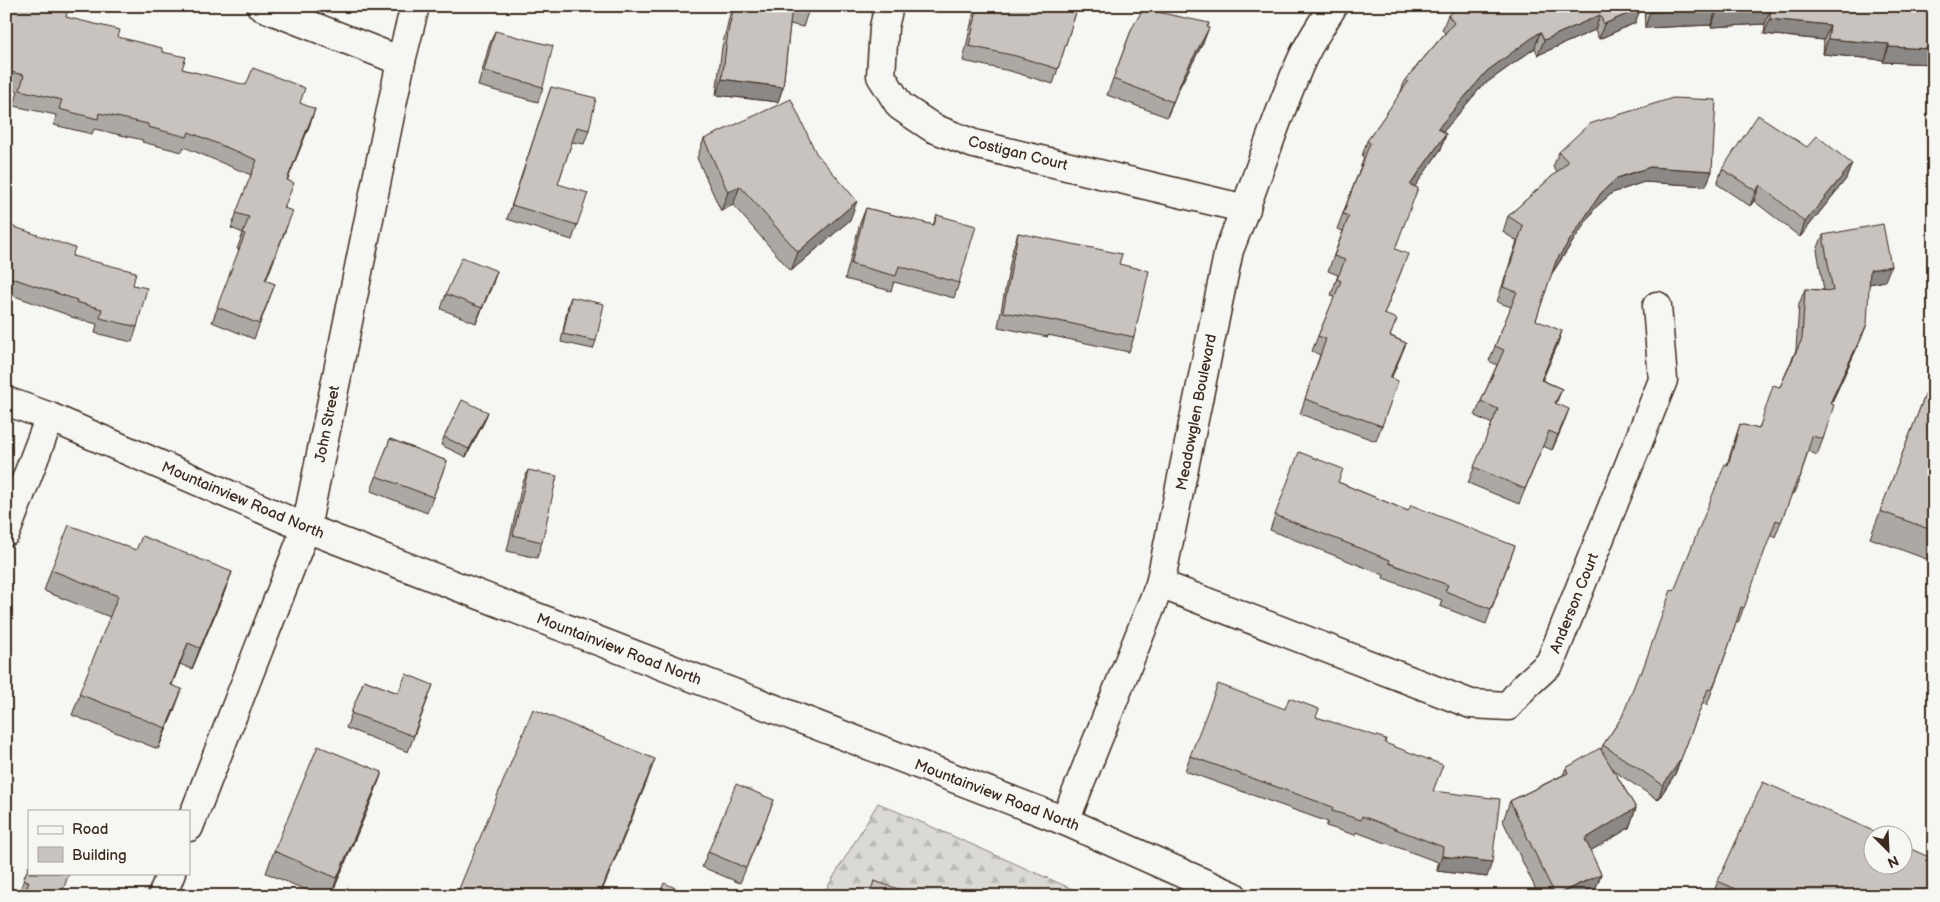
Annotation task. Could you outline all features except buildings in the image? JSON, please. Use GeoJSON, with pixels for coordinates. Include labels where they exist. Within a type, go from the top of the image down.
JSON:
{"type":"FeatureCollection","features":[{"type":"Feature","properties":{"kind":"street"},"geometry":{"type":"LineString","coordinates":[[261,6],[401,61]]}},
{"type":"Feature","properties":{"kind":"street","name":"John Street"},"geometry":{"type":"LineString","coordinates":[[190,824],[306,528],[401,61],[415,6]]}},
{"type":"Feature","properties":{"kind":"street","name":"Costigan Court"},"geometry":{"type":"LineString","coordinates":[[889,6],[884,27],[881,76],[900,106],[933,128],[974,144],[1246,210]]}},
{"type":"Feature","properties":{"kind":"street","name":"Meadowglen Boulevard"},"geometry":{"type":"LineString","coordinates":[[1066,821],[1160,584],[1230,250],[1246,210],[1270,138],[1302,57],[1333,6]]}},
{"type":"Feature","properties":{"kind":"street","name":"Anderson Court"},"geometry":{"type":"LineString","coordinates":[[1160,584],[1471,704],[1508,706],[1524,687],[1550,663],[1663,380],[1657,306]]}},
{"type":"Feature","properties":{"kind":"street","name":"Mountainview Road North"},"geometry":{"type":"LineString","coordinates":[[6,401],[306,528],[1066,821],[1233,896]]}},
{"type":"Feature","properties":{"kind":"street"},"geometry":{"type":"LineString","coordinates":[[6,532],[50,418]]}},
{"type":"Feature","properties":{"kind":"street"},"geometry":{"type":"LineString","coordinates":[[162,896],[171,874]]}},
{"type":"Feature","properties":{"kind":"green space"},"geometry":{"type":"Polygon","coordinates":[[[878,803],[1088,896],[822,896],[878,803]]]}}]}
